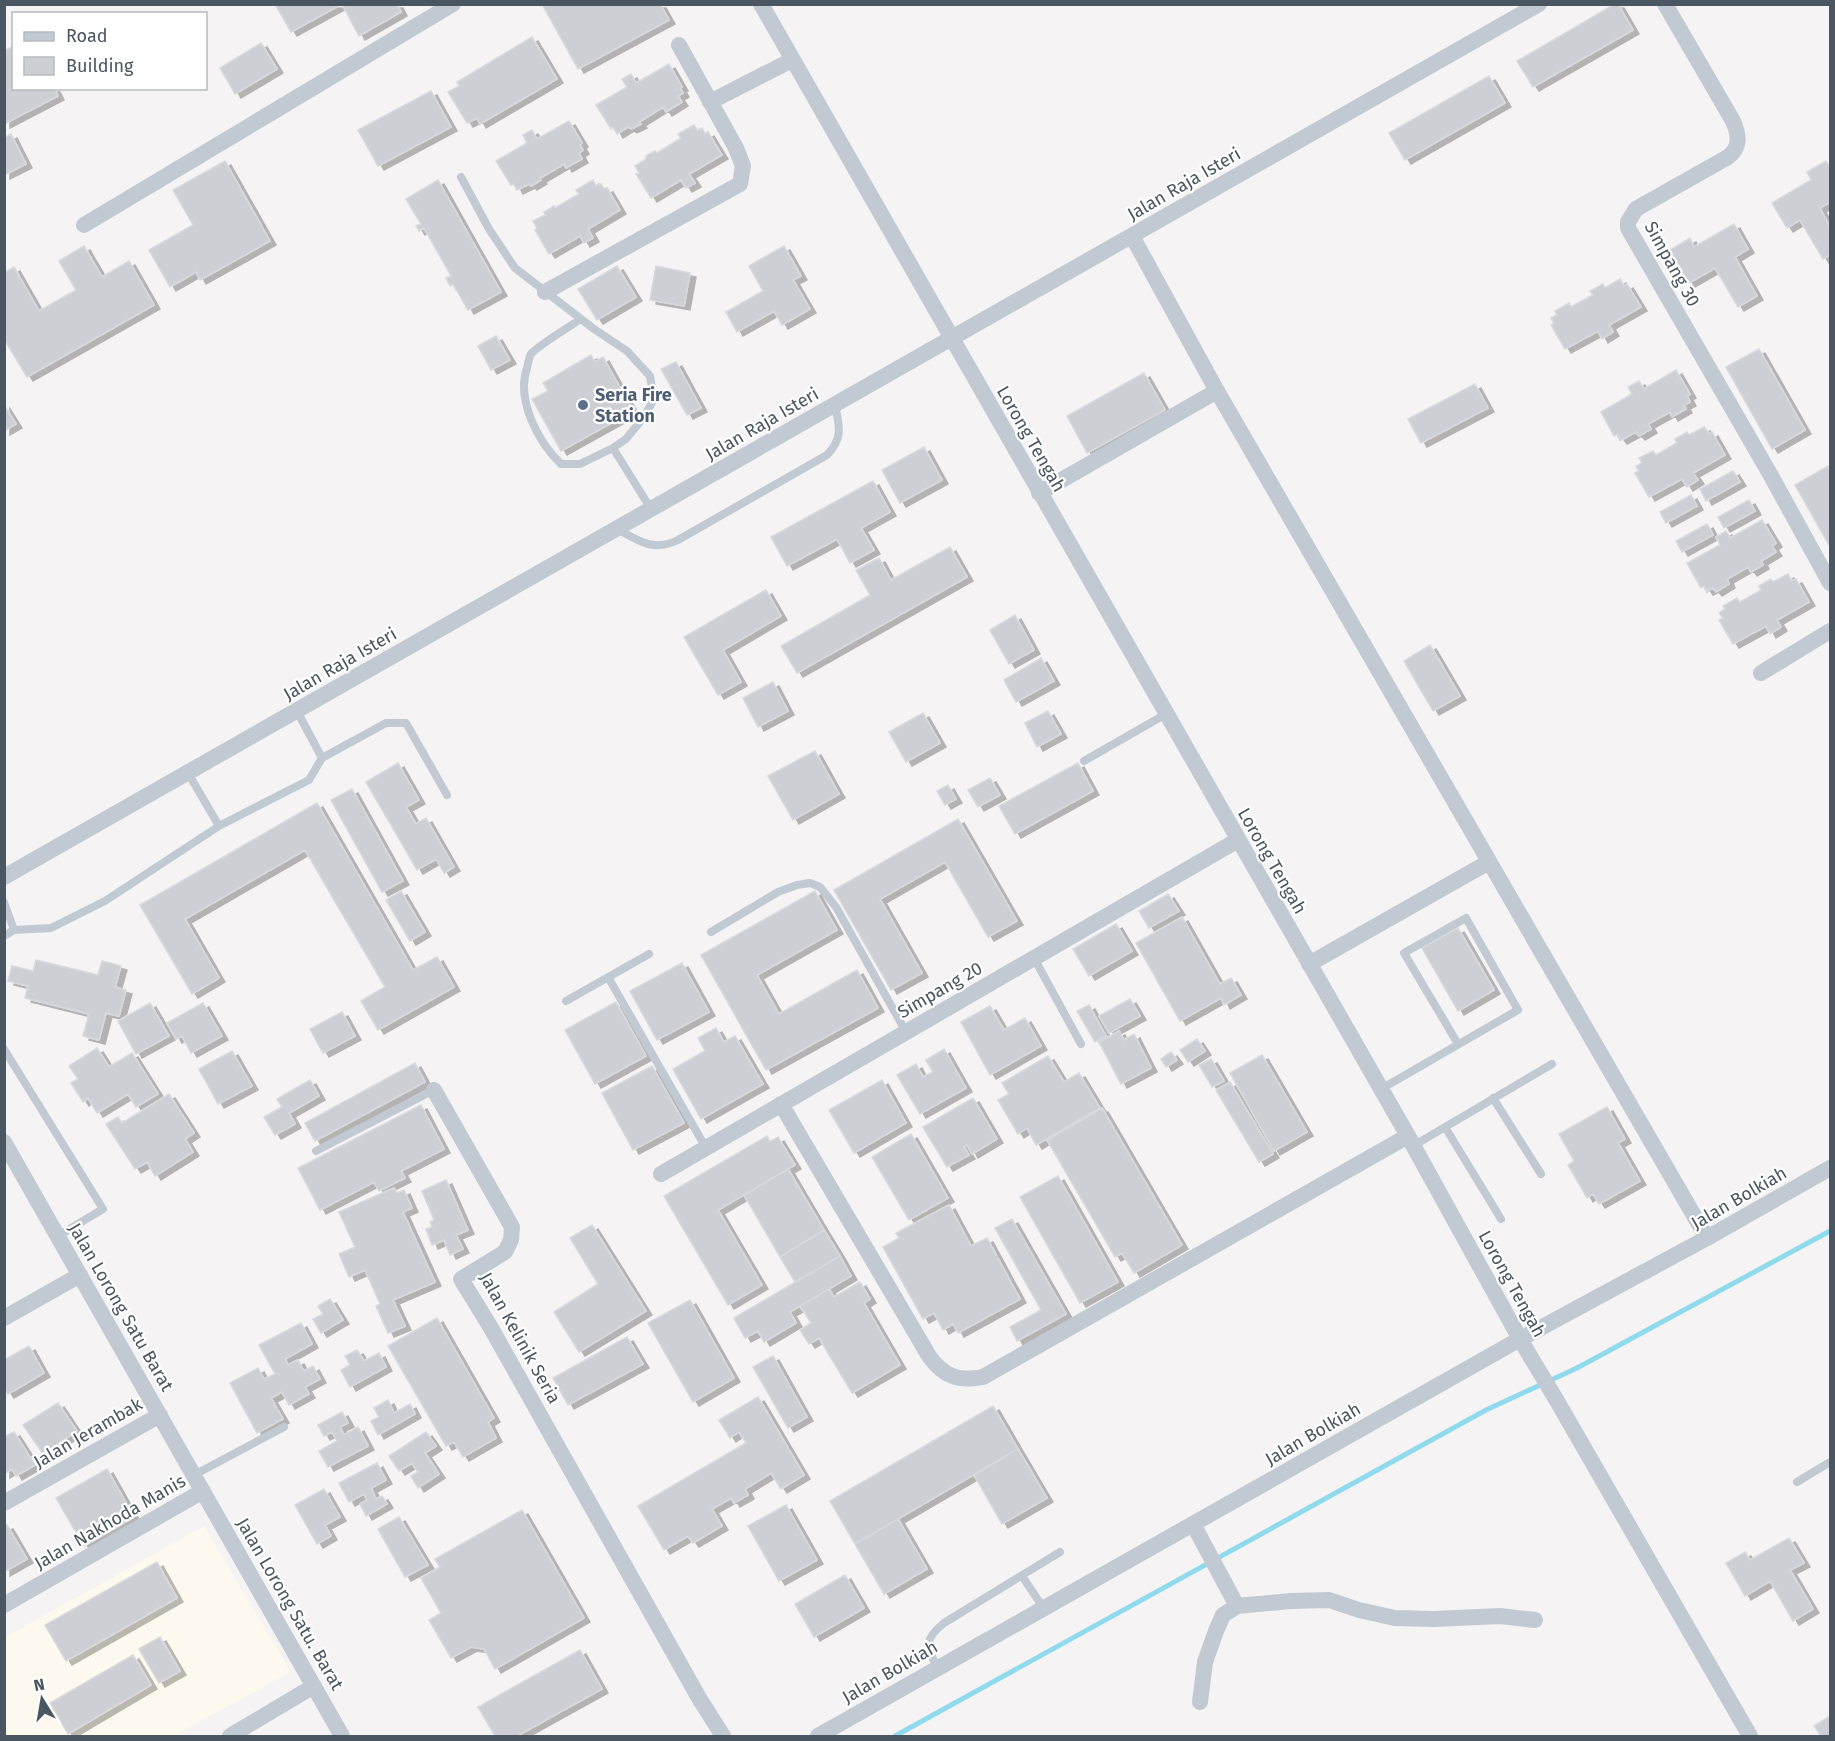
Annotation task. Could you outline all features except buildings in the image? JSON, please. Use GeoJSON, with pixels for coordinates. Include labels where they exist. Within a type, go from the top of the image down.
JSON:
{"type":"FeatureCollection","features":[{"type":"Feature","properties":{"kind":"street"},"geometry":{"type":"LineString","coordinates":[[84,225],[453,4]]}},
{"type":"Feature","properties":{"kind":"street","name":"Lorong Tengah"},"geometry":{"type":"LineString","coordinates":[[761,4],[1410,1141],[1520,1339],[1750,1737]]}},
{"type":"Feature","properties":{"kind":"street","name":"Jalan Raja Isteri"},"geometry":{"type":"LineString","coordinates":[[4,877],[1539,4]]}},
{"type":"Feature","properties":{"kind":"street","name":"Simpang 30"},"geometry":{"type":"LineString","coordinates":[[1665,4],[1733,121],[1737,130],[1737,147],[1728,157],[1636,208],[1628,222],[1628,228],[1830,583]]}},
{"type":"Feature","properties":{"kind":"street"},"geometry":{"type":"LineString","coordinates":[[545,292],[740,184],[743,166],[736,148],[679,45]]}},
{"type":"Feature","properties":{"kind":"street"},"geometry":{"type":"LineString","coordinates":[[710,102],[792,60]]}},
{"type":"Feature","properties":{"kind":"street"},"geometry":{"type":"LineString","coordinates":[[1132,236],[1217,391],[1707,1238]]}},
{"type":"Feature","properties":{"kind":"street"},"geometry":{"type":"LineString","coordinates":[[1039,493],[1217,391]]}},
{"type":"Feature","properties":{"kind":"street"},"geometry":{"type":"LineString","coordinates":[[1761,673],[1830,631]]}},
{"type":"Feature","properties":{"kind":"street","name":"Simpang 20"},"geometry":{"type":"LineString","coordinates":[[661,1174],[1238,840]]}},
{"type":"Feature","properties":{"kind":"street"},"geometry":{"type":"LineString","coordinates":[[1309,964],[1489,862]]}},
{"type":"Feature","properties":{"kind":"street","name":"Jalan Kelinik Seria"},"geometry":{"type":"LineString","coordinates":[[434,1090],[512,1227],[511,1240],[505,1252],[461,1279],[723,1737]]}},
{"type":"Feature","properties":{"kind":"street"},"geometry":{"type":"LineString","coordinates":[[781,1104],[928,1356],[946,1374],[958,1379],[970,1380],[983,1377],[1410,1141]]}},
{"type":"Feature","properties":{"kind":"street","name":"Jalan Lorong Satu Barat"},"geometry":{"type":"LineString","coordinates":[[4,1142],[203,1491]]}},
{"type":"Feature","properties":{"kind":"street","name":"Jalan Bolkiah"},"geometry":{"type":"LineString","coordinates":[[818,1737],[937,1667],[1044,1609],[1520,1339],[1707,1238],[1830,1168]]}},
{"type":"Feature","properties":{"kind":"street"},"geometry":{"type":"LineString","coordinates":[[4,1318],[80,1275]]}},
{"type":"Feature","properties":{"kind":"street","name":"Jalan Jerambak"},"geometry":{"type":"LineString","coordinates":[[4,1503],[160,1415]]}},
{"type":"Feature","properties":{"kind":"street","name":"Jalan Nakhoda Manis"},"geometry":{"type":"LineString","coordinates":[[4,1605],[203,1491]]}},
{"type":"Feature","properties":{"kind":"street","name":"Jalan Lorong Satu. Barat"},"geometry":{"type":"LineString","coordinates":[[203,1491],[342,1737]]}},
{"type":"Feature","properties":{"kind":"street"},"geometry":{"type":"LineString","coordinates":[[1193,1524],[1237,1606]]}},
{"type":"Feature","properties":{"kind":"street"},"geometry":{"type":"LineString","coordinates":[[1200,1702],[1205,1662],[1216,1631],[1223,1615],[1237,1606],[1329,1600],[1395,1618],[1500,1616],[1535,1620]]}},
{"type":"Feature","properties":{"kind":"street"},"geometry":{"type":"LineString","coordinates":[[230,1737],[314,1686]]}},
{"type":"Feature","properties":{"kind":"lane"},"geometry":{"type":"LineString","coordinates":[[461,177],[489,229],[515,268],[594,329],[627,351],[650,376],[654,399],[644,417],[626,439],[580,464],[561,464],[548,452],[532,420],[523,394],[524,375],[531,354],[581,319]]}},
{"type":"Feature","properties":{"kind":"lane"},"geometry":{"type":"LineString","coordinates":[[617,529],[647,545],[668,545],[678,540],[834,448],[840,430],[835,405]]}},
{"type":"Feature","properties":{"kind":"lane"},"geometry":{"type":"LineString","coordinates":[[613,448],[651,509]]}},
{"type":"Feature","properties":{"kind":"lane"},"geometry":{"type":"LineString","coordinates":[[297,711],[322,758]]}},
{"type":"Feature","properties":{"kind":"lane"},"geometry":{"type":"LineString","coordinates":[[1084,761],[1166,714]]}},
{"type":"Feature","properties":{"kind":"lane"},"geometry":{"type":"LineString","coordinates":[[4,936],[14,930],[51,928],[105,901],[219,826],[309,780],[322,758],[386,723],[406,723],[447,795]]}},
{"type":"Feature","properties":{"kind":"lane"},"geometry":{"type":"LineString","coordinates":[[188,773],[219,826]]}},
{"type":"Feature","properties":{"kind":"lane"},"geometry":{"type":"LineString","coordinates":[[711,932],[778,892],[796,885],[810,883],[820,887],[836,907],[906,1032]]}},
{"type":"Feature","properties":{"kind":"lane"},"geometry":{"type":"LineString","coordinates":[[4,902],[14,930]]}},
{"type":"Feature","properties":{"kind":"lane"},"geometry":{"type":"LineString","coordinates":[[1380,1089],[1518,1010],[1466,918],[1404,953],[1458,1044]]}},
{"type":"Feature","properties":{"kind":"lane"},"geometry":{"type":"LineString","coordinates":[[566,1000],[649,954]]}},
{"type":"Feature","properties":{"kind":"lane"},"geometry":{"type":"LineString","coordinates":[[1034,957],[1081,1044]]}},
{"type":"Feature","properties":{"kind":"lane"},"geometry":{"type":"LineString","coordinates":[[608,977],[706,1148]]}},
{"type":"Feature","properties":{"kind":"lane"},"geometry":{"type":"LineString","coordinates":[[4,1049],[103,1209],[58,1236]]}},
{"type":"Feature","properties":{"kind":"lane"},"geometry":{"type":"LineString","coordinates":[[1410,1141],[1445,1127],[1552,1064]]}},
{"type":"Feature","properties":{"kind":"lane","name":"Jalan Kelinik Seria"},"geometry":{"type":"LineString","coordinates":[[316,1151],[434,1090]]}},
{"type":"Feature","properties":{"kind":"lane"},"geometry":{"type":"LineString","coordinates":[[1494,1098],[1541,1174]]}},
{"type":"Feature","properties":{"kind":"lane"},"geometry":{"type":"LineString","coordinates":[[1445,1127],[1501,1219]]}},
{"type":"Feature","properties":{"kind":"lane"},"geometry":{"type":"LineString","coordinates":[[194,1475],[284,1427]]}},
{"type":"Feature","properties":{"kind":"lane"},"geometry":{"type":"LineString","coordinates":[[1797,1482],[1830,1462]]}},
{"type":"Feature","properties":{"kind":"lane"},"geometry":{"type":"LineString","coordinates":[[937,1667],[930,1653],[929,1643],[932,1633],[944,1623],[1060,1552]]}},
{"type":"Feature","properties":{"kind":"lane"},"geometry":{"type":"LineString","coordinates":[[1022,1575],[1044,1609]]}},
{"type":"Feature","properties":{"kind":"shaded area"},"geometry":{"type":"Polygon","coordinates":[[[204,1526],[291,1672],[173,1736],[5,1736],[4,1638],[204,1526]]]}},
{"type":"Feature","properties":{"kind":"waterway"},"geometry":{"type":"LineString","coordinates":[[895,1736],[1486,1410],[1577,1368],[1830,1231]]}},
{"type":"Feature","properties":{"kind":"place","name":"Seria Fire Station"},"geometry":{"type":"Point","coordinates":[583,405]}}]}
